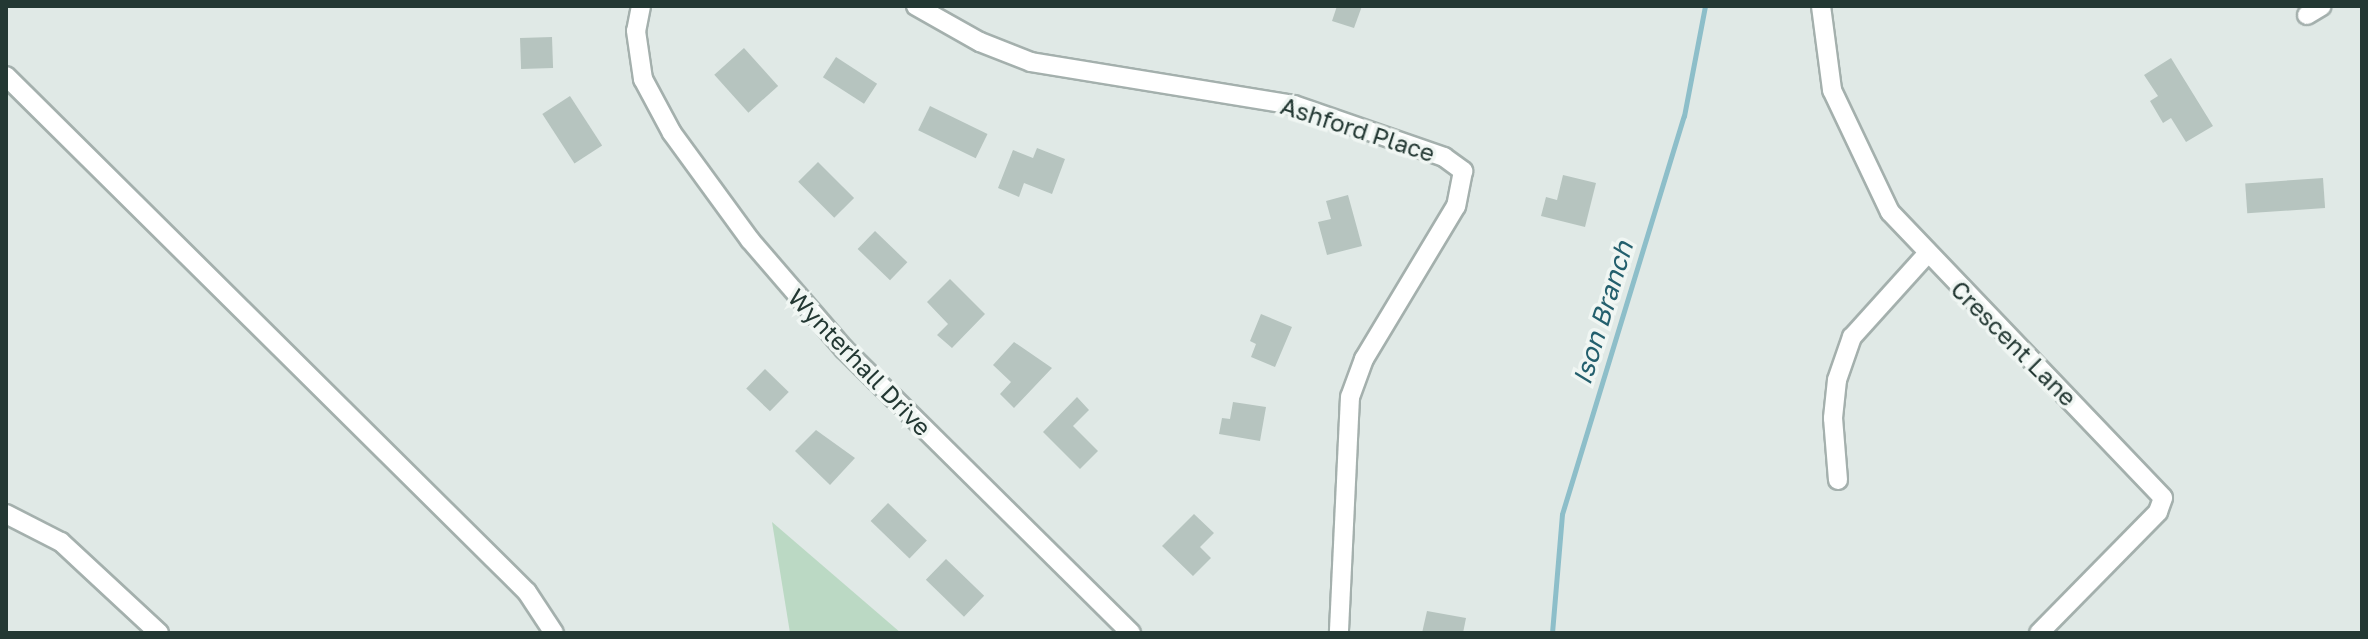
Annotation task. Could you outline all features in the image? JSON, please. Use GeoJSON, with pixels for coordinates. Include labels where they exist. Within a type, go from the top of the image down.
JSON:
{"type":"FeatureCollection","features":[{"type":"Feature","properties":{"kind":"street","name":"Wynterhall Drive"},"geometry":{"type":"LineString","coordinates":[[641,6],[636,31],[643,79],[696,166],[801,303],[1131,633]]}},
{"type":"Feature","properties":{"kind":"street","name":"Ashford Place"},"geometry":{"type":"LineString","coordinates":[[916,6],[980,42],[1031,62],[1294,105],[1444,157],[1463,171],[1462,194],[1364,359],[1350,397],[1339,633]]}},
{"type":"Feature","properties":{"kind":"street","name":"Crescent Lane"},"geometry":{"type":"LineString","coordinates":[[1821,6],[1832,90],[1859,155],[1890,212],[2163,498],[2158,512],[2039,633]]}},
{"type":"Feature","properties":{"kind":"street"},"geometry":{"type":"LineString","coordinates":[[6,76],[527,592],[554,633]]}},
{"type":"Feature","properties":{"kind":"street"},"geometry":{"type":"LineString","coordinates":[[1838,480],[1833,418],[1837,380],[1852,337],[1927,254]]}},
{"type":"Feature","properties":{"kind":"street"},"geometry":{"type":"LineString","coordinates":[[6,514],[61,542],[159,633]]}},
{"type":"Feature","properties":{"kind":"green space"},"geometry":{"type":"Polygon","coordinates":[[[772,522],[901,633],[790,633],[772,522]]]}},
{"type":"Feature","properties":{"kind":"building"},"geometry":{"type":"Polygon","coordinates":[[[1337,6],[1362,6],[1354,28],[1332,21],[1337,6]]]}},
{"type":"Feature","properties":{"kind":"building"},"geometry":{"type":"Polygon","coordinates":[[[552,37],[553,68],[521,69],[520,38],[552,37]]]}},
{"type":"Feature","properties":{"kind":"building"},"geometry":{"type":"Polygon","coordinates":[[[744,48],[778,86],[748,113],[714,75],[744,48]]]}},
{"type":"Feature","properties":{"kind":"building"},"geometry":{"type":"Polygon","coordinates":[[[836,57],[877,84],[864,104],[823,77],[836,57]]]}},
{"type":"Feature","properties":{"kind":"building"},"geometry":{"type":"Polygon","coordinates":[[[2171,58],[2213,126],[2186,142],[2171,118],[2163,123],[2150,101],[2158,96],[2144,75],[2171,58]]]}},
{"type":"Feature","properties":{"kind":"building"},"geometry":{"type":"Polygon","coordinates":[[[570,96],[602,145],[574,163],[542,114],[570,96]]]}},
{"type":"Feature","properties":{"kind":"building"},"geometry":{"type":"Polygon","coordinates":[[[930,106],[988,134],[976,158],[918,130],[930,106]]]}},
{"type":"Feature","properties":{"kind":"building"},"geometry":{"type":"Polygon","coordinates":[[[1037,148],[1065,159],[1052,194],[1024,183],[1019,197],[998,188],[1013,150],[1033,158],[1037,148]]]}},
{"type":"Feature","properties":{"kind":"building"},"geometry":{"type":"Polygon","coordinates":[[[818,162],[854,198],[834,218],[798,182],[818,162]]]}},
{"type":"Feature","properties":{"kind":"building"},"geometry":{"type":"Polygon","coordinates":[[[1563,175],[1596,183],[1585,227],[1541,216],[1546,197],[1557,200],[1563,175]]]}},
{"type":"Feature","properties":{"kind":"building"},"geometry":{"type":"Polygon","coordinates":[[[2323,178],[2325,208],[2247,213],[2245,183],[2323,178]]]}},
{"type":"Feature","properties":{"kind":"building"},"geometry":{"type":"Polygon","coordinates":[[[1348,195],[1362,246],[1327,255],[1318,222],[1331,219],[1326,201],[1348,195]]]}},
{"type":"Feature","properties":{"kind":"building"},"geometry":{"type":"Polygon","coordinates":[[[875,231],[907,262],[890,280],[858,249],[875,231]]]}},
{"type":"Feature","properties":{"kind":"building"},"geometry":{"type":"Polygon","coordinates":[[[950,279],[985,314],[952,348],[937,335],[948,324],[927,302],[950,279]]]}},
{"type":"Feature","properties":{"kind":"building"},"geometry":{"type":"Polygon","coordinates":[[[1261,314],[1292,327],[1275,367],[1251,357],[1256,344],[1250,341],[1261,314]]]}},
{"type":"Feature","properties":{"kind":"building"},"geometry":{"type":"Polygon","coordinates":[[[1014,342],[1052,368],[1014,408],[1000,394],[1011,382],[993,365],[1014,342]]]}},
{"type":"Feature","properties":{"kind":"building"},"geometry":{"type":"Polygon","coordinates":[[[765,369],[789,392],[770,411],[746,388],[765,369]]]}},
{"type":"Feature","properties":{"kind":"building"},"geometry":{"type":"Polygon","coordinates":[[[1077,397],[1089,410],[1073,426],[1098,451],[1080,469],[1043,432],[1077,397]]]}},
{"type":"Feature","properties":{"kind":"building"},"geometry":{"type":"Polygon","coordinates":[[[1233,402],[1266,407],[1260,441],[1219,434],[1222,418],[1230,419],[1233,402]]]}},
{"type":"Feature","properties":{"kind":"building"},"geometry":{"type":"Polygon","coordinates":[[[816,430],[855,458],[830,485],[795,451],[816,430]]]}},
{"type":"Feature","properties":{"kind":"building"},"geometry":{"type":"Polygon","coordinates":[[[888,503],[927,541],[909,558],[871,521],[888,503]]]}},
{"type":"Feature","properties":{"kind":"building"},"geometry":{"type":"Polygon","coordinates":[[[1194,514],[1214,533],[1200,547],[1211,558],[1193,576],[1162,546],[1194,514]]]}},
{"type":"Feature","properties":{"kind":"building"},"geometry":{"type":"Polygon","coordinates":[[[946,559],[984,596],[964,617],[926,580],[946,559]]]}},
{"type":"Feature","properties":{"kind":"building"},"geometry":{"type":"Polygon","coordinates":[[[1427,611],[1466,618],[1463,633],[1422,633],[1427,611]]]}},
{"type":"Feature","properties":{"kind":"waterway","name":"Ison Branch"},"geometry":{"type":"LineString","coordinates":[[1552,633],[1562,514],[1684,116],[1705,6]]}}]}
